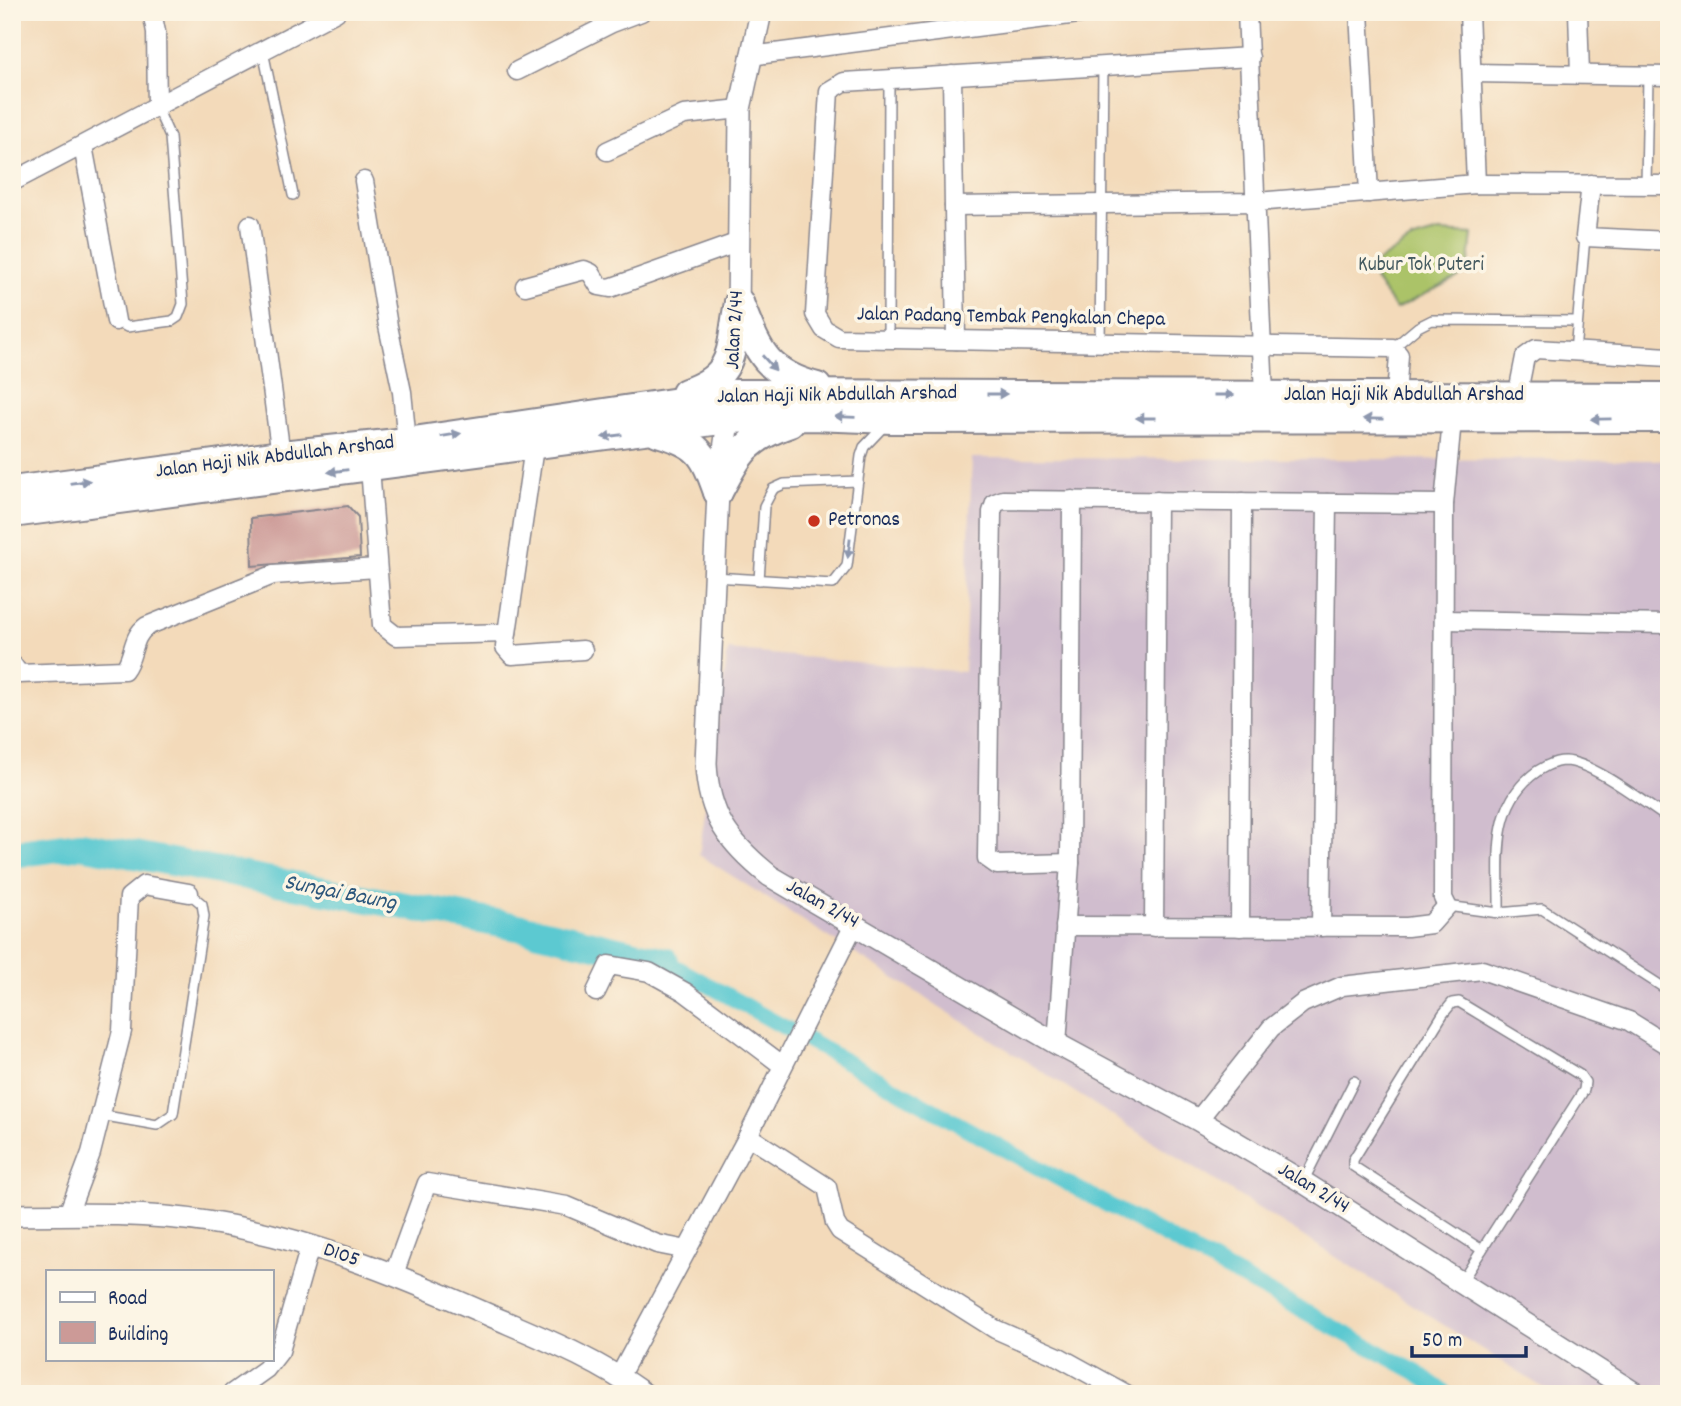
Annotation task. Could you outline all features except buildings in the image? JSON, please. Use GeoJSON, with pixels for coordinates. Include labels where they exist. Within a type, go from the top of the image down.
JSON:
{"type":"FeatureCollection","features":[{"type":"Feature","properties":{"kind":"main road"},"geometry":{"type":"LineString","coordinates":[[739,303],[758,350],[777,372],[791,380],[843,394]]}},
{"type":"Feature","properties":{"kind":"main road"},"geometry":{"type":"LineString","coordinates":[[647,419],[717,379],[728,363],[739,303]]}},
{"type":"Feature","properties":{"kind":"main road","name":"Jalan Haji Nik Abdullah Arshad"},"geometry":{"type":"LineString","coordinates":[[12,491],[281,455],[647,419],[730,406],[843,394],[1669,397]]}},
{"type":"Feature","properties":{"kind":"main road","name":"Jalan Haji Nik Abdullah Arshad"},"geometry":{"type":"LineString","coordinates":[[730,406],[812,416],[892,419],[1669,418]]}},
{"type":"Feature","properties":{"kind":"main road"},"geometry":{"type":"LineString","coordinates":[[718,492],[736,458],[759,434],[812,416]]}},
{"type":"Feature","properties":{"kind":"main road","name":"Jalan Haji Nik Abdullah Arshad"},"geometry":{"type":"LineString","coordinates":[[12,513],[534,447],[647,419]]}},
{"type":"Feature","properties":{"kind":"main road"},"geometry":{"type":"LineString","coordinates":[[647,419],[693,444],[707,460],[718,492]]}},
{"type":"Feature","properties":{"kind":"street"},"geometry":{"type":"LineString","coordinates":[[152,12],[156,32],[157,108]]}},
{"type":"Feature","properties":{"kind":"street"},"geometry":{"type":"LineString","coordinates":[[12,182],[336,12]]}},
{"type":"Feature","properties":{"kind":"street"},"geometry":{"type":"LineString","coordinates":[[517,71],[612,23],[641,12]]}},
{"type":"Feature","properties":{"kind":"street","name":"Jalan 2/44"},"geometry":{"type":"LineString","coordinates":[[761,12],[740,109],[739,303],[730,406],[718,492],[706,763],[710,802],[720,825],[752,861],[770,876],[855,923],[1057,1044],[1198,1120],[1303,1182],[1636,1394]]}},
{"type":"Feature","properties":{"kind":"street"},"geometry":{"type":"LineString","coordinates":[[750,56],[1094,12]]}},
{"type":"Feature","properties":{"kind":"street"},"geometry":{"type":"LineString","coordinates":[[1247,12],[1258,202],[1264,395]]}},
{"type":"Feature","properties":{"kind":"street"},"geometry":{"type":"LineString","coordinates":[[1359,12],[1369,193]]}},
{"type":"Feature","properties":{"kind":"street"},"geometry":{"type":"LineString","coordinates":[[1469,12],[1476,184]]}},
{"type":"Feature","properties":{"kind":"street"},"geometry":{"type":"LineString","coordinates":[[1578,12],[1580,74]]}},
{"type":"Feature","properties":{"kind":"street","name":"Jalan Padang Tembak Pengkalan Chepa"},"geometry":{"type":"LineString","coordinates":[[1250,57],[844,82],[829,91],[815,314],[824,328],[839,338],[1393,348]]}},
{"type":"Feature","properties":{"kind":"street"},"geometry":{"type":"LineString","coordinates":[[1472,73],[1669,76]]}},
{"type":"Feature","properties":{"kind":"street"},"geometry":{"type":"LineString","coordinates":[[952,75],[956,340]]}},
{"type":"Feature","properties":{"kind":"street"},"geometry":{"type":"LineString","coordinates":[[607,151],[684,115],[740,109]]}},
{"type":"Feature","properties":{"kind":"street"},"geometry":{"type":"LineString","coordinates":[[83,146],[116,321]]}},
{"type":"Feature","properties":{"kind":"street"},"geometry":{"type":"LineString","coordinates":[[364,181],[387,326],[402,392],[407,442]]}},
{"type":"Feature","properties":{"kind":"street"},"geometry":{"type":"LineString","coordinates":[[954,206],[1258,202],[1476,184],[1669,185]]}},
{"type":"Feature","properties":{"kind":"street"},"geometry":{"type":"LineString","coordinates":[[1591,184],[1585,237],[1669,240]]}},
{"type":"Feature","properties":{"kind":"street"},"geometry":{"type":"LineString","coordinates":[[250,225],[281,455]]}},
{"type":"Feature","properties":{"kind":"street"},"geometry":{"type":"LineString","coordinates":[[525,286],[584,270],[591,273],[599,286],[610,288],[739,242]]}},
{"type":"Feature","properties":{"kind":"street"},"geometry":{"type":"LineString","coordinates":[[1393,348],[1399,355],[1396,397]]}},
{"type":"Feature","properties":{"kind":"street"},"geometry":{"type":"LineString","coordinates":[[1517,397],[1525,357],[1530,352],[1669,356]]}},
{"type":"Feature","properties":{"kind":"street"},"geometry":{"type":"LineString","coordinates":[[1065,926],[1424,926],[1433,922],[1447,906],[1443,898],[1444,504],[1452,420]]}},
{"type":"Feature","properties":{"kind":"street"},"geometry":{"type":"LineString","coordinates":[[534,447],[505,647],[512,654],[583,650]]}},
{"type":"Feature","properties":{"kind":"street"},"geometry":{"type":"LineString","coordinates":[[370,467],[382,625],[396,636],[507,634]]}},
{"type":"Feature","properties":{"kind":"street"},"geometry":{"type":"LineString","coordinates":[[1070,863],[997,865],[989,862],[986,853],[993,507],[1003,500],[1444,504]]}},
{"type":"Feature","properties":{"kind":"street"},"geometry":{"type":"LineString","coordinates":[[1057,1044],[1070,863],[1072,500]]}},
{"type":"Feature","properties":{"kind":"street"},"geometry":{"type":"LineString","coordinates":[[1154,927],[1157,501]]}},
{"type":"Feature","properties":{"kind":"street"},"geometry":{"type":"LineString","coordinates":[[1240,927],[1242,502]]}},
{"type":"Feature","properties":{"kind":"street"},"geometry":{"type":"LineString","coordinates":[[1321,927],[1327,503]]}},
{"type":"Feature","properties":{"kind":"street"},"geometry":{"type":"LineString","coordinates":[[12,664],[19,674],[124,670],[130,662],[139,632],[147,626],[273,575],[377,568]]}},
{"type":"Feature","properties":{"kind":"street"},"geometry":{"type":"LineString","coordinates":[[1444,620],[1669,624]]}},
{"type":"Feature","properties":{"kind":"street"},"geometry":{"type":"LineString","coordinates":[[68,1214],[91,1153],[122,1031],[129,897],[144,885],[189,893]]}},
{"type":"Feature","properties":{"kind":"street"},"geometry":{"type":"LineString","coordinates":[[618,1377],[748,1136],[855,923]]}},
{"type":"Feature","properties":{"kind":"street"},"geometry":{"type":"LineString","coordinates":[[596,992],[609,965],[649,972],[685,992],[782,1065]]}},
{"type":"Feature","properties":{"kind":"street"},"geometry":{"type":"LineString","coordinates":[[1198,1120],[1271,1028],[1303,1003],[1342,986],[1482,970],[1629,1021],[1669,1046]]}},
{"type":"Feature","properties":{"kind":"street"},"geometry":{"type":"LineString","coordinates":[[748,1136],[827,1187],[835,1223],[840,1231],[995,1329],[1059,1357],[1126,1394]]}},
{"type":"Feature","properties":{"kind":"street"},"geometry":{"type":"LineString","coordinates":[[394,1274],[427,1182],[566,1206],[657,1244],[687,1250]]}},
{"type":"Feature","properties":{"kind":"street","name":"D105"},"geometry":{"type":"LineString","coordinates":[[12,1215],[68,1214],[208,1222],[310,1245],[394,1274],[572,1351],[644,1394]]}},
{"type":"Feature","properties":{"kind":"street"},"geometry":{"type":"LineString","coordinates":[[273,1360],[280,1350],[310,1245]]}},
{"type":"Feature","properties":{"kind":"street"},"geometry":{"type":"LineString","coordinates":[[231,1394],[266,1369],[273,1360]]}},
{"type":"Feature","properties":{"kind":"lane"},"geometry":{"type":"LineString","coordinates":[[263,51],[293,195]]}},
{"type":"Feature","properties":{"kind":"lane"},"geometry":{"type":"LineString","coordinates":[[1100,343],[1103,66]]}},
{"type":"Feature","properties":{"kind":"lane"},"geometry":{"type":"LineString","coordinates":[[1646,185],[1648,76]]}},
{"type":"Feature","properties":{"kind":"lane"},"geometry":{"type":"LineString","coordinates":[[888,339],[889,79]]}},
{"type":"Feature","properties":{"kind":"lane"},"geometry":{"type":"LineString","coordinates":[[116,321],[127,327],[172,321],[178,317],[183,304],[170,137],[157,108]]}},
{"type":"Feature","properties":{"kind":"lane"},"geometry":{"type":"LineString","coordinates":[[1575,352],[1585,237]]}},
{"type":"Feature","properties":{"kind":"lane"},"geometry":{"type":"LineString","coordinates":[[1393,348],[1418,327],[1432,320],[1577,321]]}},
{"type":"Feature","properties":{"kind":"lane"},"geometry":{"type":"LineString","coordinates":[[714,578],[833,584],[841,577],[847,566],[864,447],[892,419]]}},
{"type":"Feature","properties":{"kind":"lane"},"geometry":{"type":"LineString","coordinates":[[759,580],[764,506],[773,489],[784,484],[858,481]]}},
{"type":"Feature","properties":{"kind":"lane"},"geometry":{"type":"LineString","coordinates":[[1499,913],[1502,817],[1522,783],[1540,768],[1564,761],[1590,769],[1669,819]]}},
{"type":"Feature","properties":{"kind":"lane"},"geometry":{"type":"LineString","coordinates":[[100,1115],[158,1125],[173,1114],[204,916],[202,904],[189,893]]}},
{"type":"Feature","properties":{"kind":"lane"},"geometry":{"type":"LineString","coordinates":[[1447,906],[1499,913],[1545,911],[1669,991]]}},
{"type":"Feature","properties":{"kind":"lane"},"geometry":{"type":"LineString","coordinates":[[1462,1281],[1482,1250],[1584,1090],[1585,1082],[1580,1074],[1459,1002],[1452,1003],[1443,1013],[1353,1160],[1353,1166],[1482,1250]]}},
{"type":"Feature","properties":{"kind":"lane"},"geometry":{"type":"LineString","coordinates":[[1303,1182],[1354,1081]]}},
{"type":"Feature","properties":{"kind":"shaded area"},"geometry":{"type":"Polygon","coordinates":[[[972,458],[1669,460],[1669,1394],[1553,1394],[699,855],[728,650],[964,672],[972,458]]]}},
{"type":"Feature","properties":{"kind":"green space","name":"Kubur Tok Puteri"},"geometry":{"type":"Polygon","coordinates":[[[1439,232],[1472,234],[1468,272],[1396,309],[1367,269],[1411,240],[1439,232]]]}},
{"type":"Feature","properties":{"kind":"waterway","name":"Sungai Baung"},"geometry":{"type":"LineString","coordinates":[[12,854],[81,845],[523,928],[665,961]]}},
{"type":"Feature","properties":{"kind":"waterway"},"geometry":{"type":"LineString","coordinates":[[665,961],[982,1137],[1416,1372],[1446,1394]]}},
{"type":"Feature","properties":{"kind":"place","name":"Petronas"},"geometry":{"type":"Point","coordinates":[814,521]}}]}
